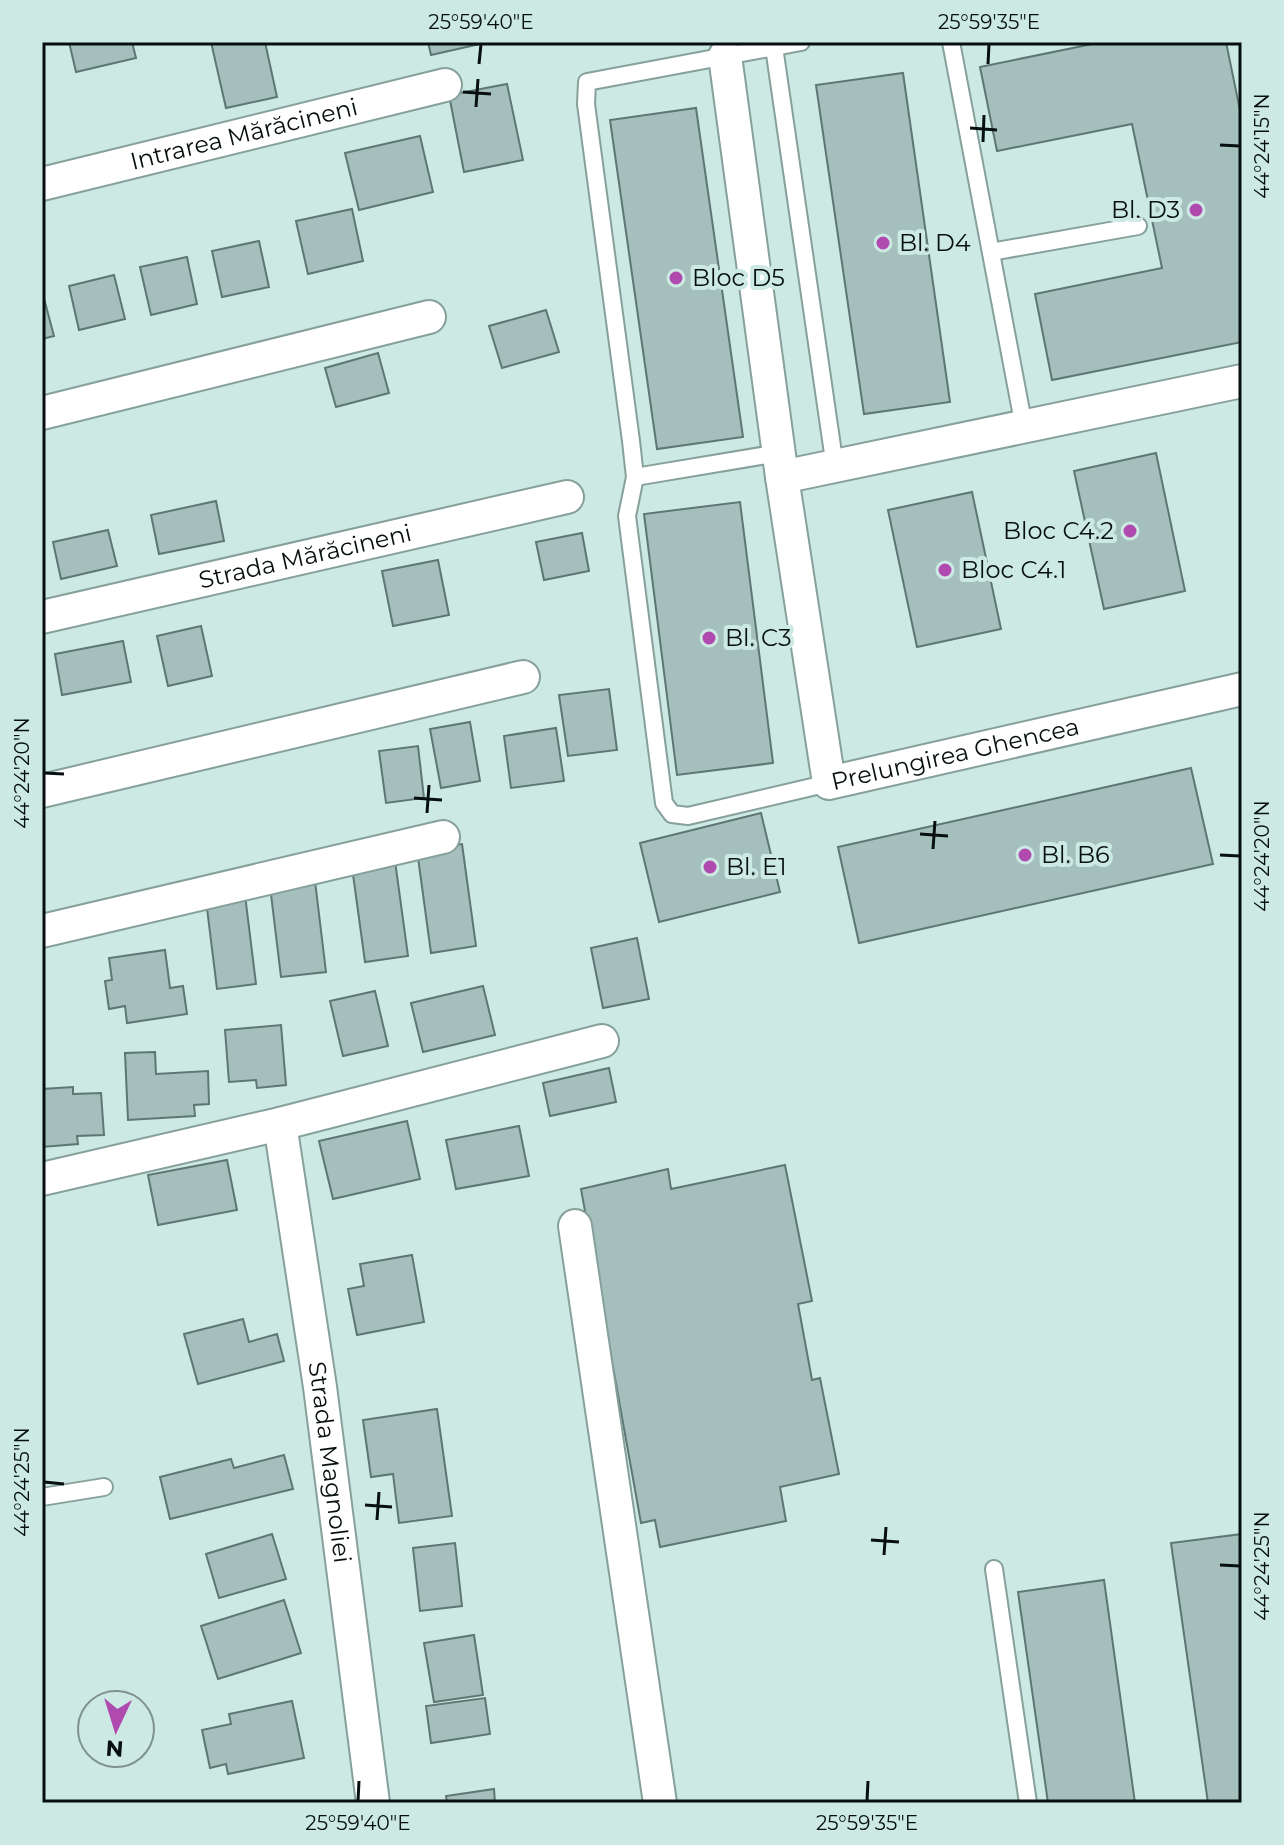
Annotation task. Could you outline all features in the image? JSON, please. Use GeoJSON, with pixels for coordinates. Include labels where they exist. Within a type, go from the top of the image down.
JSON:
{"type":"FeatureCollection","features":[{"type":"Feature","properties":{"kind":"street","name":"Prelungirea Ghencea"},"geometry":{"type":"LineString","coordinates":[[725,56],[781,465],[829,783],[1242,689]]}},
{"type":"Feature","properties":{"kind":"street","name":"Intrarea Mărăcineni"},"geometry":{"type":"LineString","coordinates":[[42,184],[445,85]]}},
{"type":"Feature","properties":{"kind":"street"},"geometry":{"type":"LineString","coordinates":[[42,413],[429,317]]}},
{"type":"Feature","properties":{"kind":"street"},"geometry":{"type":"LineString","coordinates":[[781,465],[835,467],[1242,381]]}},
{"type":"Feature","properties":{"kind":"street","name":"Strada Mărăcineni"},"geometry":{"type":"LineString","coordinates":[[42,617],[567,497]]}},
{"type":"Feature","properties":{"kind":"street"},"geometry":{"type":"LineString","coordinates":[[42,791],[523,677]]}},
{"type":"Feature","properties":{"kind":"street"},"geometry":{"type":"LineString","coordinates":[[42,931],[443,837]]}},
{"type":"Feature","properties":{"kind":"street"},"geometry":{"type":"LineString","coordinates":[[42,1179],[280,1124],[602,1041]]}},
{"type":"Feature","properties":{"kind":"street","name":"Strada Magnoliei"},"geometry":{"type":"LineString","coordinates":[[280,1124],[320,1387],[373,1803]]}},
{"type":"Feature","properties":{"kind":"street"},"geometry":{"type":"LineString","coordinates":[[575,1226],[660,1803]]}},
{"type":"Feature","properties":{"kind":"lane"},"geometry":{"type":"LineString","coordinates":[[801,42],[587,82],[586,104],[635,477],[627,516],[664,803],[672,814],[688,816],[829,783]]}},
{"type":"Feature","properties":{"kind":"lane"},"geometry":{"type":"LineString","coordinates":[[951,42],[1024,427]]}},
{"type":"Feature","properties":{"kind":"lane"},"geometry":{"type":"LineString","coordinates":[[774,47],[835,467]]}},
{"type":"Feature","properties":{"kind":"lane"},"geometry":{"type":"LineString","coordinates":[[991,252],[1138,226]]}},
{"type":"Feature","properties":{"kind":"lane"},"geometry":{"type":"LineString","coordinates":[[635,477],[781,465]]}},
{"type":"Feature","properties":{"kind":"lane"},"geometry":{"type":"LineString","coordinates":[[42,1497],[104,1487]]}},
{"type":"Feature","properties":{"kind":"lane"},"geometry":{"type":"LineString","coordinates":[[994,1569],[1028,1803]]}},
{"type":"Feature","properties":{"kind":"building"},"geometry":{"type":"Polygon","coordinates":[[[69,42],[132,42],[136,58],[76,72],[69,42]]]}},
{"type":"Feature","properties":{"kind":"building"},"geometry":{"type":"Polygon","coordinates":[[[211,42],[265,42],[277,97],[226,108],[211,42]]]}},
{"type":"Feature","properties":{"kind":"building"},"geometry":{"type":"Polygon","coordinates":[[[428,42],[480,42],[480,44],[431,55],[428,42]]]}},
{"type":"Feature","properties":{"kind":"building","name":"Bl. D3"},"geometry":{"type":"Polygon","coordinates":[[[1102,42],[1226,42],[1242,120],[1242,342],[1052,380],[1035,294],[1162,268],[1132,124],[997,151],[980,67],[1102,42]]]}},
{"type":"Feature","properties":{"kind":"building","name":"Bl. D4"},"geometry":{"type":"Polygon","coordinates":[[[903,73],[950,402],[864,414],[816,85],[903,73]]]}},
{"type":"Feature","properties":{"kind":"building"},"geometry":{"type":"Polygon","coordinates":[[[507,84],[523,160],[464,172],[449,95],[507,84]]]}},
{"type":"Feature","properties":{"kind":"building","name":"Bloc D5"},"geometry":{"type":"Polygon","coordinates":[[[696,108],[743,437],[657,449],[610,120],[696,108]]]}},
{"type":"Feature","properties":{"kind":"building"},"geometry":{"type":"Polygon","coordinates":[[[420,136],[433,192],[359,210],[345,153],[420,136]]]}},
{"type":"Feature","properties":{"kind":"building"},"geometry":{"type":"Polygon","coordinates":[[[352,209],[363,261],[308,274],[296,221],[352,209]]]}},
{"type":"Feature","properties":{"kind":"building"},"geometry":{"type":"Polygon","coordinates":[[[259,241],[269,287],[222,297],[212,251],[259,241]]]}},
{"type":"Feature","properties":{"kind":"building"},"geometry":{"type":"Polygon","coordinates":[[[187,257],[197,304],[151,315],[140,267],[187,257]]]}},
{"type":"Feature","properties":{"kind":"building"},"geometry":{"type":"Polygon","coordinates":[[[114,275],[125,319],[79,330],[69,286],[114,275]]]}},
{"type":"Feature","properties":{"kind":"building"},"geometry":{"type":"Polygon","coordinates":[[[42,291],[54,336],[42,339],[42,291]]]}},
{"type":"Feature","properties":{"kind":"building"},"geometry":{"type":"Polygon","coordinates":[[[546,310],[559,352],[502,368],[489,326],[546,310]]]}},
{"type":"Feature","properties":{"kind":"building"},"geometry":{"type":"Polygon","coordinates":[[[378,353],[389,393],[336,407],[325,368],[378,353]]]}},
{"type":"Feature","properties":{"kind":"building","name":"Bloc C4.2"},"geometry":{"type":"Polygon","coordinates":[[[1156,453],[1185,591],[1104,609],[1074,471],[1156,453]]]}},
{"type":"Feature","properties":{"kind":"building","name":"Bloc C4.1"},"geometry":{"type":"Polygon","coordinates":[[[972,492],[1001,629],[917,647],[888,510],[972,492]]]}},
{"type":"Feature","properties":{"kind":"building"},"geometry":{"type":"Polygon","coordinates":[[[216,501],[224,541],[159,554],[151,515],[216,501]]]}},
{"type":"Feature","properties":{"kind":"building","name":"Bl. C3"},"geometry":{"type":"Polygon","coordinates":[[[740,502],[773,763],[677,775],[644,514],[740,502]]]}},
{"type":"Feature","properties":{"kind":"building"},"geometry":{"type":"Polygon","coordinates":[[[108,530],[117,566],[61,579],[53,542],[108,530]]]}},
{"type":"Feature","properties":{"kind":"building"},"geometry":{"type":"Polygon","coordinates":[[[582,533],[589,571],[544,580],[536,542],[582,533]]]}},
{"type":"Feature","properties":{"kind":"building"},"geometry":{"type":"Polygon","coordinates":[[[438,560],[449,615],[393,626],[382,571],[438,560]]]}},
{"type":"Feature","properties":{"kind":"building"},"geometry":{"type":"Polygon","coordinates":[[[201,626],[212,676],[168,686],[157,636],[201,626]]]}},
{"type":"Feature","properties":{"kind":"building"},"geometry":{"type":"Polygon","coordinates":[[[123,641],[131,682],[62,695],[55,654],[123,641]]]}},
{"type":"Feature","properties":{"kind":"building"},"geometry":{"type":"Polygon","coordinates":[[[609,689],[617,750],[568,756],[559,695],[609,689]]]}},
{"type":"Feature","properties":{"kind":"building"},"geometry":{"type":"Polygon","coordinates":[[[470,722],[480,781],[441,788],[430,729],[470,722]]]}},
{"type":"Feature","properties":{"kind":"building"},"geometry":{"type":"Polygon","coordinates":[[[556,728],[564,781],[511,788],[504,736],[556,728]]]}},
{"type":"Feature","properties":{"kind":"building"},"geometry":{"type":"Polygon","coordinates":[[[418,746],[424,798],[386,803],[379,751],[418,746]]]}},
{"type":"Feature","properties":{"kind":"building","name":"Bl. B6"},"geometry":{"type":"Polygon","coordinates":[[[1191,768],[1213,864],[859,943],[838,847],[1191,768]]]}},
{"type":"Feature","properties":{"kind":"building","name":"Bl. E1"},"geometry":{"type":"Polygon","coordinates":[[[761,813],[780,892],[659,922],[640,843],[761,813]]]}},
{"type":"Feature","properties":{"kind":"building"},"geometry":{"type":"Polygon","coordinates":[[[462,844],[476,946],[431,953],[417,850],[462,844]]]}},
{"type":"Feature","properties":{"kind":"building"},"geometry":{"type":"Polygon","coordinates":[[[395,861],[408,956],[365,962],[352,867],[395,861]]]}},
{"type":"Feature","properties":{"kind":"building"},"geometry":{"type":"Polygon","coordinates":[[[315,881],[326,972],[281,977],[270,886],[315,881]]]}},
{"type":"Feature","properties":{"kind":"building"},"geometry":{"type":"Polygon","coordinates":[[[245,895],[256,984],[217,989],[206,900],[245,895]]]}},
{"type":"Feature","properties":{"kind":"building"},"geometry":{"type":"Polygon","coordinates":[[[637,938],[649,999],[603,1008],[591,948],[637,938]]]}},
{"type":"Feature","properties":{"kind":"building"},"geometry":{"type":"Polygon","coordinates":[[[165,950],[170,988],[183,986],[187,1014],[127,1023],[125,1006],[109,1009],[105,981],[112,980],[109,958],[165,950]]]}},
{"type":"Feature","properties":{"kind":"building"},"geometry":{"type":"Polygon","coordinates":[[[483,986],[495,1035],[423,1052],[411,1003],[483,986]]]}},
{"type":"Feature","properties":{"kind":"building"},"geometry":{"type":"Polygon","coordinates":[[[375,991],[388,1046],[343,1056],[330,1001],[375,991]]]}},
{"type":"Feature","properties":{"kind":"building"},"geometry":{"type":"Polygon","coordinates":[[[281,1025],[286,1085],[257,1088],[256,1080],[229,1082],[225,1030],[281,1025]]]}},
{"type":"Feature","properties":{"kind":"building"},"geometry":{"type":"Polygon","coordinates":[[[155,1052],[156,1074],[208,1071],[209,1104],[194,1105],[195,1116],[128,1120],[125,1053],[155,1052]]]}},
{"type":"Feature","properties":{"kind":"building"},"geometry":{"type":"Polygon","coordinates":[[[609,1068],[616,1102],[550,1116],[543,1083],[609,1068]]]}},
{"type":"Feature","properties":{"kind":"building"},"geometry":{"type":"Polygon","coordinates":[[[73,1087],[73,1094],[101,1093],[104,1135],[77,1136],[78,1144],[42,1147],[42,1089],[73,1087]]]}},
{"type":"Feature","properties":{"kind":"building"},"geometry":{"type":"Polygon","coordinates":[[[407,1121],[420,1179],[333,1199],[319,1141],[407,1121]]]}},
{"type":"Feature","properties":{"kind":"building"},"geometry":{"type":"Polygon","coordinates":[[[519,1126],[529,1176],[456,1189],[446,1140],[519,1126]]]}},
{"type":"Feature","properties":{"kind":"building"},"geometry":{"type":"Polygon","coordinates":[[[227,1160],[237,1210],[158,1225],[148,1175],[227,1160]]]}},
{"type":"Feature","properties":{"kind":"building"},"geometry":{"type":"Polygon","coordinates":[[[785,1165],[812,1301],[798,1304],[812,1380],[820,1378],[839,1474],[780,1487],[786,1521],[660,1547],[655,1520],[641,1523],[581,1189],[668,1169],[671,1189],[785,1165]]]}},
{"type":"Feature","properties":{"kind":"building"},"geometry":{"type":"Polygon","coordinates":[[[412,1255],[424,1322],[357,1335],[348,1289],[364,1286],[360,1264],[412,1255]]]}},
{"type":"Feature","properties":{"kind":"building"},"geometry":{"type":"Polygon","coordinates":[[[243,1319],[249,1342],[277,1334],[284,1361],[198,1384],[184,1334],[243,1319]]]}},
{"type":"Feature","properties":{"kind":"building"},"geometry":{"type":"Polygon","coordinates":[[[437,1409],[452,1516],[399,1523],[393,1474],[371,1477],[363,1420],[437,1409]]]}},
{"type":"Feature","properties":{"kind":"building"},"geometry":{"type":"Polygon","coordinates":[[[284,1455],[293,1489],[170,1519],[160,1477],[231,1459],[234,1468],[284,1455]]]}},
{"type":"Feature","properties":{"kind":"building"},"geometry":{"type":"Polygon","coordinates":[[[272,1534],[286,1579],[219,1598],[206,1554],[272,1534]]]}},
{"type":"Feature","properties":{"kind":"building"},"geometry":{"type":"Polygon","coordinates":[[[1242,1534],[1242,1803],[1208,1803],[1171,1543],[1242,1534]]]}},
{"type":"Feature","properties":{"kind":"building"},"geometry":{"type":"Polygon","coordinates":[[[455,1543],[462,1606],[420,1611],[413,1548],[455,1543]]]}},
{"type":"Feature","properties":{"kind":"building"},"geometry":{"type":"Polygon","coordinates":[[[1104,1580],[1135,1803],[1048,1803],[1018,1592],[1104,1580]]]}},
{"type":"Feature","properties":{"kind":"building"},"geometry":{"type":"Polygon","coordinates":[[[284,1600],[301,1653],[218,1679],[201,1626],[284,1600]]]}},
{"type":"Feature","properties":{"kind":"building"},"geometry":{"type":"Polygon","coordinates":[[[474,1635],[483,1695],[434,1702],[424,1643],[474,1635]]]}},
{"type":"Feature","properties":{"kind":"building"},"geometry":{"type":"Polygon","coordinates":[[[485,1698],[490,1734],[431,1743],[426,1706],[485,1698]]]}},
{"type":"Feature","properties":{"kind":"building"},"geometry":{"type":"Polygon","coordinates":[[[292,1701],[304,1758],[228,1774],[226,1764],[210,1768],[202,1730],[231,1724],[229,1714],[292,1701]]]}},
{"type":"Feature","properties":{"kind":"building"},"geometry":{"type":"Polygon","coordinates":[[[494,1789],[495,1803],[447,1803],[446,1796],[494,1789]]]}},
{"type":"Feature","properties":{"kind":"place","name":"Bl. D3"},"geometry":{"type":"Point","coordinates":[1196,210]}},
{"type":"Feature","properties":{"kind":"place","name":"Bl. D4"},"geometry":{"type":"Point","coordinates":[883,243]}},
{"type":"Feature","properties":{"kind":"place","name":"Bloc D5"},"geometry":{"type":"Point","coordinates":[676,278]}},
{"type":"Feature","properties":{"kind":"place","name":"Bloc C4.2"},"geometry":{"type":"Point","coordinates":[1130,531]}},
{"type":"Feature","properties":{"kind":"place","name":"Bloc C4.1"},"geometry":{"type":"Point","coordinates":[945,570]}},
{"type":"Feature","properties":{"kind":"place","name":"Bl. C3"},"geometry":{"type":"Point","coordinates":[709,638]}},
{"type":"Feature","properties":{"kind":"place","name":"Bl. B6"},"geometry":{"type":"Point","coordinates":[1025,855]}},
{"type":"Feature","properties":{"kind":"place","name":"Bl. E1"},"geometry":{"type":"Point","coordinates":[710,867]}}]}
